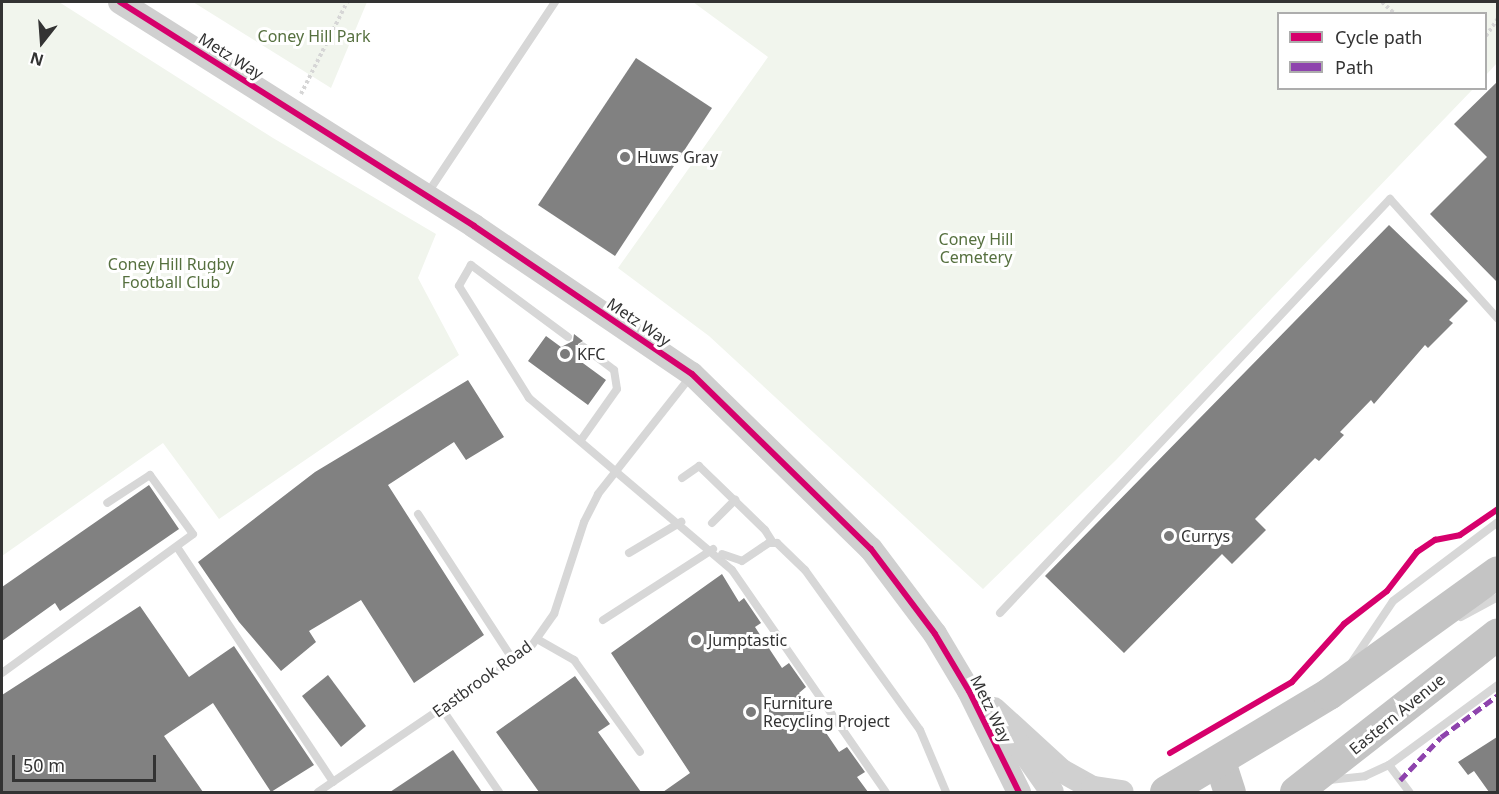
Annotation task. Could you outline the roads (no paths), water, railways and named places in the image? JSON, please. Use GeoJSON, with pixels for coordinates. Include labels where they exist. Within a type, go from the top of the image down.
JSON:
{"type":"FeatureCollection","features":[{"type":"Feature","properties":{"kind":"highway"},"geometry":{"type":"LineString","coordinates":[[1172,789],[1329,694],[1497,572]]}},
{"type":"Feature","properties":{"kind":"highway","name":"Eastern Avenue"},"geometry":{"type":"LineString","coordinates":[[1304,788],[1497,634]]}},
{"type":"Feature","properties":{"kind":"highway"},"geometry":{"type":"LineString","coordinates":[[1220,762],[1230,792]]}},
{"type":"Feature","properties":{"kind":"street","name":"Metz Way"},"geometry":{"type":"LineString","coordinates":[[120,2],[291,110],[692,374],[870,549],[935,634],[969,691],[1012,786]]}},
{"type":"Feature","properties":{"kind":"street","name":"Metz Way"},"geometry":{"type":"LineString","coordinates":[[969,691],[994,709],[1052,792]]}},
{"type":"Feature","properties":{"kind":"street"},"geometry":{"type":"LineString","coordinates":[[994,709],[1062,771],[1093,788],[1122,792]]}},
{"type":"Feature","properties":{"kind":"street"},"geometry":{"type":"LineString","coordinates":[[1144,792],[1172,789]]}},
{"type":"Feature","properties":{"kind":"lane"},"geometry":{"type":"LineString","coordinates":[[425,198],[555,2]]}},
{"type":"Feature","properties":{"kind":"lane"},"geometry":{"type":"LineString","coordinates":[[1000,613],[1390,199],[1497,319]]}},
{"type":"Feature","properties":{"kind":"lane"},"geometry":{"type":"LineString","coordinates":[[568,337],[471,265],[459,286],[529,398],[713,549],[767,616],[886,792]]}},
{"type":"Feature","properties":{"kind":"lane"},"geometry":{"type":"LineString","coordinates":[[581,440],[617,389],[614,370],[583,348]]}},
{"type":"Feature","properties":{"kind":"lane","name":"Eastbrook Road"},"geometry":{"type":"LineString","coordinates":[[318,792],[513,660],[537,639],[554,614],[569,580],[584,522],[617,470],[692,374]]}},
{"type":"Feature","properties":{"kind":"lane"},"geometry":{"type":"LineString","coordinates":[[682,478],[699,466],[735,500],[773,543],[809,574],[920,730],[946,792]]}},
{"type":"Feature","properties":{"kind":"lane"},"geometry":{"type":"LineString","coordinates":[[2,673],[177,547],[192,532],[150,475],[107,503]]}},
{"type":"Feature","properties":{"kind":"lane"},"geometry":{"type":"LineString","coordinates":[[712,524],[735,500]]}},
{"type":"Feature","properties":{"kind":"lane"},"geometry":{"type":"LineString","coordinates":[[418,513],[513,660]]}},
{"type":"Feature","properties":{"kind":"lane"},"geometry":{"type":"LineString","coordinates":[[629,553],[681,522]]}},
{"type":"Feature","properties":{"kind":"lane"},"geometry":{"type":"LineString","coordinates":[[1329,694],[1394,601],[1497,522]]}},
{"type":"Feature","properties":{"kind":"lane"},"geometry":{"type":"LineString","coordinates":[[713,549],[742,561],[773,543]]}},
{"type":"Feature","properties":{"kind":"lane"},"geometry":{"type":"LineString","coordinates":[[177,547],[333,782]]}},
{"type":"Feature","properties":{"kind":"lane"},"geometry":{"type":"LineString","coordinates":[[603,620],[713,549]]}},
{"type":"Feature","properties":{"kind":"lane"},"geometry":{"type":"LineString","coordinates":[[1420,629],[1458,618],[1497,597]]}},
{"type":"Feature","properties":{"kind":"lane"},"geometry":{"type":"LineString","coordinates":[[537,639],[574,660],[640,752]]}},
{"type":"Feature","properties":{"kind":"lane"},"geometry":{"type":"LineString","coordinates":[[1304,788],[1365,776],[1389,765],[1497,685]]}},
{"type":"Feature","properties":{"kind":"lane"},"geometry":{"type":"LineString","coordinates":[[442,709],[499,792]]}},
{"type":"Feature","properties":{"kind":"lane"},"geometry":{"type":"LineString","coordinates":[[1389,765],[1409,792]]}},
{"type":"Feature","properties":{"kind":"place","name":"Huws Gray"},"geometry":{"type":"Point","coordinates":[625,157]}},
{"type":"Feature","properties":{"kind":"place","name":"KFC"},"geometry":{"type":"Point","coordinates":[565,354]}},
{"type":"Feature","properties":{"kind":"place","name":"Currys"},"geometry":{"type":"Point","coordinates":[1169,536]}},
{"type":"Feature","properties":{"kind":"place","name":"Jumptastic"},"geometry":{"type":"Point","coordinates":[696,640]}},
{"type":"Feature","properties":{"kind":"place","name":"Furniture Recycling Project"},"geometry":{"type":"Point","coordinates":[751,712]}},
{"type":"Feature","properties":{"kind":"park label","name":"Coney Hill Park"},"geometry":{"type":"Point","coordinates":[314,36]}},
{"type":"Feature","properties":{"kind":"park label","name":"Coney Hill Cemetery"},"geometry":{"type":"Point","coordinates":[976,248]}},
{"type":"Feature","properties":{"kind":"park label","name":"Coney Hill Rugby Football Club"},"geometry":{"type":"Point","coordinates":[171,273]}}]}
